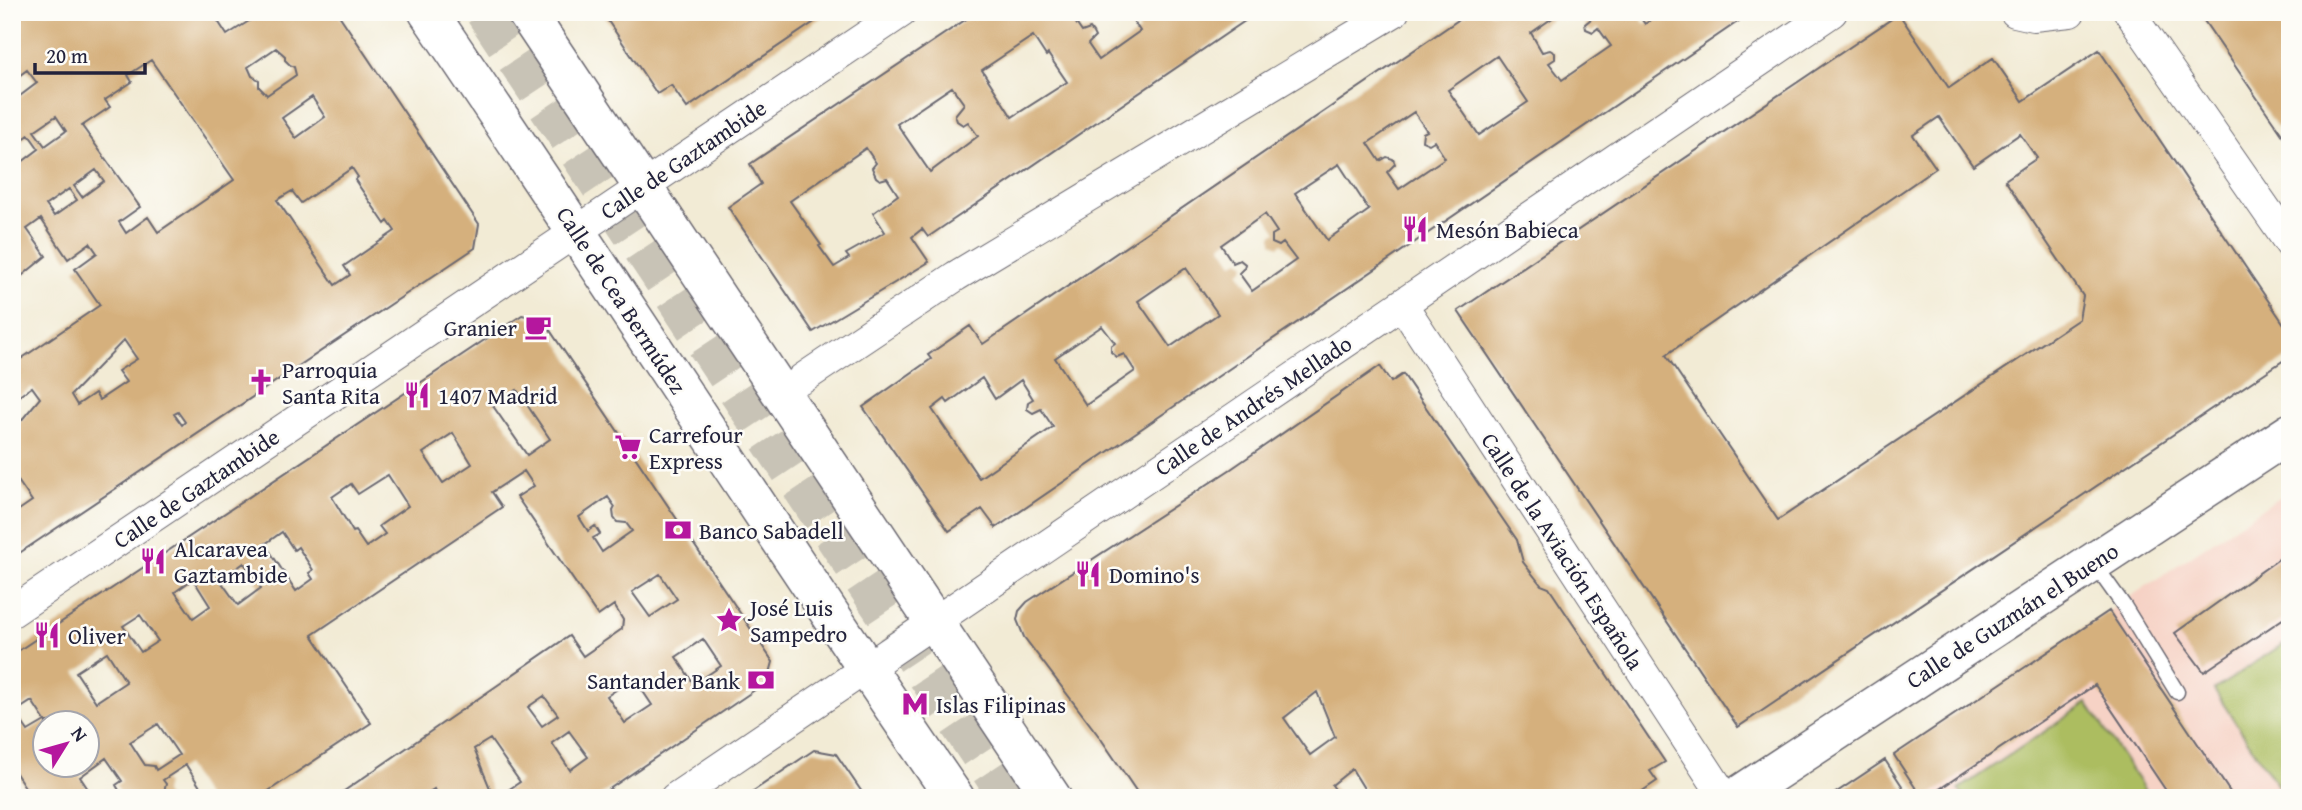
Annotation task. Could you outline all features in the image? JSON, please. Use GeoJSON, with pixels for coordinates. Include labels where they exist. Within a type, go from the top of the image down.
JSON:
{"type":"FeatureCollection","features":[{"type":"Feature","properties":{"kind":"street","name":"Calle de Cea Bermúdez"},"geometry":{"type":"LineString","coordinates":[[428,12],[955,798]]}},
{"type":"Feature","properties":{"kind":"street"},"geometry":{"type":"LineString","coordinates":[[526,12],[1052,798]]}},
{"type":"Feature","properties":{"kind":"street","name":"Calle de Gaztambide"},"geometry":{"type":"LineString","coordinates":[[12,612],[902,12]]}},
{"type":"Feature","properties":{"kind":"street"},"geometry":{"type":"LineString","coordinates":[[802,379],[956,276],[1394,12]]}},
{"type":"Feature","properties":{"kind":"street","name":"Calle de Andrés Mellado"},"geometry":{"type":"LineString","coordinates":[[675,798],[1832,12]]}},
{"type":"Feature","properties":{"kind":"street"},"geometry":{"type":"LineString","coordinates":[[2015,12],[2033,16],[2070,12]]}},
{"type":"Feature","properties":{"kind":"street"},"geometry":{"type":"LineString","coordinates":[[2129,12],[2290,244]]}},
{"type":"Feature","properties":{"kind":"street","name":"Calle de la Aviación Española"},"geometry":{"type":"LineString","coordinates":[[1402,304],[1725,798]]}},
{"type":"Feature","properties":{"kind":"street","name":"Calle de Guzmán el Bueno"},"geometry":{"type":"LineString","coordinates":[[1735,798],[2290,433]]}},
{"type":"Feature","properties":{"kind":"lane"},"geometry":{"type":"LineString","coordinates":[[2093,563],[2124,606],[2178,692]]}},
{"type":"Feature","properties":{"kind":"shaded area"},"geometry":{"type":"Polygon","coordinates":[[[2290,490],[2290,798],[1922,798],[1894,755],[2290,490]]]}},
{"type":"Feature","properties":{"kind":"green space"},"geometry":{"type":"Polygon","coordinates":[[[2283,644],[2290,654],[2290,798],[2286,798],[2214,690],[2283,644]]]}},
{"type":"Feature","properties":{"kind":"green space"},"geometry":{"type":"Polygon","coordinates":[[[2087,703],[2150,798],[1964,798],[1959,789],[2087,703]]]}},
{"type":"Feature","properties":{"kind":"building"},"geometry":{"type":"Polygon","coordinates":[[[12,12],[124,12],[128,18],[136,12],[218,12],[214,15],[227,35],[257,16],[255,12],[337,12],[479,224],[475,248],[12,558],[12,507],[16,512],[32,501],[14,475],[12,476],[12,410],[20,422],[40,398],[32,387],[12,401],[12,365],[100,305],[75,269],[97,253],[90,243],[68,259],[41,219],[27,229],[46,256],[12,284],[12,157],[18,165],[39,149],[29,135],[12,147],[12,102],[37,83],[27,70],[12,81],[12,12]],[[276,48],[248,67],[252,76],[259,80],[259,87],[267,95],[296,75],[294,67],[276,48]],[[151,60],[128,75],[132,82],[105,100],[110,107],[82,126],[140,207],[119,222],[126,233],[148,217],[158,232],[234,180],[151,60]],[[312,97],[282,118],[296,138],[325,117],[312,97]],[[56,116],[34,131],[45,146],[66,131],[56,116]],[[352,168],[301,203],[292,191],[277,200],[335,285],[350,275],[344,266],[395,231],[388,221],[385,224],[355,180],[358,177],[352,168]],[[96,170],[74,186],[82,197],[104,181],[96,170]],[[69,189],[46,205],[54,216],[77,200],[69,189]],[[124,340],[71,395],[77,405],[95,393],[99,400],[126,382],[118,371],[137,359],[124,340]],[[178,412],[174,414],[182,425],[185,422],[178,412]]]}},
{"type":"Feature","properties":{"kind":"building"},"geometry":{"type":"Polygon","coordinates":[[[602,12],[829,12],[687,108],[671,85],[657,94],[602,12]]]}},
{"type":"Feature","properties":{"kind":"building"},"geometry":{"type":"Polygon","coordinates":[[[977,12],[1076,12],[1071,16],[1082,32],[1090,29],[1095,37],[1088,44],[1099,60],[1140,31],[1128,13],[1122,17],[1115,12],[1258,12],[928,237],[922,229],[912,237],[929,262],[813,332],[728,207],[761,184],[750,164],[977,12]],[[1033,36],[982,70],[1012,117],[1067,82],[1033,36]],[[952,87],[897,124],[930,172],[978,136],[968,122],[963,125],[957,121],[955,115],[964,104],[952,87]],[[866,148],[790,201],[834,267],[849,258],[846,254],[885,232],[873,213],[898,195],[887,178],[880,180],[876,177],[872,168],[876,163],[866,148]]]}},
{"type":"Feature","properties":{"kind":"building"},"geometry":{"type":"Polygon","coordinates":[[[1470,12],[1561,12],[1531,33],[1542,52],[1550,50],[1555,53],[1555,59],[1549,63],[1562,80],[1611,46],[1598,28],[1593,32],[1586,29],[1585,24],[1591,19],[1586,12],[1636,12],[1645,24],[1661,12],[1752,12],[996,528],[982,509],[949,531],[863,407],[931,359],[928,355],[970,326],[983,344],[1470,12]],[[1497,56],[1448,90],[1479,135],[1528,102],[1497,56]],[[1414,112],[1368,143],[1380,161],[1387,157],[1393,159],[1395,164],[1387,172],[1399,189],[1445,158],[1434,141],[1429,144],[1422,141],[1423,133],[1427,131],[1414,112]],[[1339,164],[1295,193],[1327,240],[1369,210],[1339,164]],[[1265,214],[1221,245],[1233,263],[1240,260],[1245,264],[1239,273],[1252,291],[1296,260],[1283,243],[1279,246],[1272,243],[1272,235],[1277,232],[1265,214]],[[1186,268],[1138,301],[1170,347],[1218,314],[1186,268]],[[1102,326],[1055,358],[1086,405],[1135,371],[1124,354],[1117,357],[1111,352],[1111,346],[1115,343],[1102,326]],[[982,378],[948,403],[945,399],[932,409],[979,478],[1053,427],[1041,409],[1033,413],[1027,409],[1028,402],[1033,399],[1021,380],[995,399],[982,378]]]}},
{"type":"Feature","properties":{"kind":"building"},"geometry":{"type":"Polygon","coordinates":[[[2198,12],[2290,12],[2290,146],[2279,130],[2198,12]]]}},
{"type":"Feature","properties":{"kind":"building"},"geometry":{"type":"Polygon","coordinates":[[[1899,14],[1949,88],[1993,58],[2023,101],[2099,50],[2290,333],[2290,356],[1738,727],[1458,311],[1899,14]],[[1939,117],[1913,135],[1936,168],[1666,355],[1778,520],[2079,319],[2083,296],[2005,180],[2037,158],[2020,134],[1973,166],[1939,117]]]}},
{"type":"Feature","properties":{"kind":"building"},"geometry":{"type":"Polygon","coordinates":[[[522,315],[543,320],[773,662],[768,681],[596,798],[496,798],[520,782],[490,739],[474,749],[494,798],[438,798],[434,789],[426,794],[425,798],[334,798],[569,636],[583,656],[622,629],[623,620],[614,605],[598,616],[517,497],[534,486],[524,471],[492,492],[502,507],[312,635],[371,723],[259,798],[207,798],[186,765],[163,780],[167,798],[111,798],[120,792],[116,785],[122,781],[106,758],[102,761],[102,708],[37,708],[32,701],[15,712],[28,731],[32,729],[32,778],[81,778],[94,798],[32,798],[12,767],[12,655],[522,315]],[[517,390],[493,406],[527,455],[550,439],[517,390]],[[453,433],[423,453],[443,483],[472,464],[453,433]],[[388,475],[358,494],[351,484],[332,497],[353,532],[355,531],[366,547],[385,534],[379,526],[408,506],[388,475]],[[608,497],[579,517],[588,531],[595,526],[600,534],[593,538],[602,552],[632,531],[626,523],[617,522],[614,518],[615,507],[608,497]],[[282,532],[265,544],[296,591],[313,579],[309,573],[313,570],[298,547],[294,550],[282,532]],[[244,563],[220,580],[238,605],[261,588],[244,563]],[[660,574],[632,592],[650,617],[677,599],[660,574]],[[193,579],[175,592],[193,618],[210,606],[193,579]],[[140,615],[123,626],[141,652],[158,641],[140,615]],[[703,639],[676,657],[694,684],[721,666],[703,639]],[[107,652],[76,672],[96,702],[126,682],[107,652]],[[634,678],[607,696],[625,723],[652,705],[634,678]],[[544,696],[528,707],[542,726],[558,715],[544,696]],[[158,724],[130,742],[145,765],[154,766],[156,770],[179,755],[158,724]],[[569,731],[552,743],[570,770],[588,757],[569,731]]]}},
{"type":"Feature","properties":{"kind":"building"},"geometry":{"type":"Polygon","coordinates":[[[1380,366],[1391,382],[1403,374],[1517,540],[1523,562],[1541,585],[1549,588],[1665,762],[1650,771],[1657,781],[1632,798],[1363,798],[1368,795],[1352,769],[1332,785],[1341,798],[1141,798],[1101,739],[1024,637],[1017,620],[1019,611],[1027,602],[1231,469],[1380,366]],[[1317,692],[1284,718],[1310,755],[1335,737],[1317,692]]]}},
{"type":"Feature","properties":{"kind":"building"},"geometry":{"type":"Polygon","coordinates":[[[2290,551],[2290,614],[2204,672],[2175,633],[2290,551]]]}},
{"type":"Feature","properties":{"kind":"building"},"geometry":{"type":"Polygon","coordinates":[[[2109,611],[2234,798],[2171,798],[2095,685],[1926,798],[1922,798],[1894,755],[2109,611]]]}},
{"type":"Feature","properties":{"kind":"building"},"geometry":{"type":"Polygon","coordinates":[[[814,750],[836,754],[866,798],[743,798],[814,750]]]}},
{"type":"Feature","properties":{"kind":"building"},"geometry":{"type":"Polygon","coordinates":[[[1885,760],[1910,798],[1828,798],[1885,760]]]}},
{"type":"Feature","properties":{"kind":"tunnel"},"geometry":{"type":"LineString","coordinates":[[484,12],[1008,798]]}},
{"type":"Feature","properties":{"kind":"place","name":"Mesón Babieca"},"geometry":{"type":"Point","coordinates":[1415,229]}},
{"type":"Feature","properties":{"kind":"place","name":"Granier"},"geometry":{"type":"Point","coordinates":[538,327]}},
{"type":"Feature","properties":{"kind":"place","name":"Parroquia Santa Rita"},"geometry":{"type":"Point","coordinates":[261,382]}},
{"type":"Feature","properties":{"kind":"place","name":"1407 Madrid"},"geometry":{"type":"Point","coordinates":[417,395]}},
{"type":"Feature","properties":{"kind":"place","name":"Carrefour Express"},"geometry":{"type":"Point","coordinates":[628,447]}},
{"type":"Feature","properties":{"kind":"place","name":"Banco Sabadell"},"geometry":{"type":"Point","coordinates":[678,530]}},
{"type":"Feature","properties":{"kind":"place","name":"Alcaravea Gaztambide"},"geometry":{"type":"Point","coordinates":[153,561]}},
{"type":"Feature","properties":{"kind":"place","name":"Domino's"},"geometry":{"type":"Point","coordinates":[1088,574]}},
{"type":"Feature","properties":{"kind":"place","name":"José Luis Sampedro"},"geometry":{"type":"Point","coordinates":[729,620]}},
{"type":"Feature","properties":{"kind":"place","name":"Oliver"},"geometry":{"type":"Point","coordinates":[47,635]}},
{"type":"Feature","properties":{"kind":"place","name":"Santander Bank"},"geometry":{"type":"Point","coordinates":[761,680]}},
{"type":"Feature","properties":{"kind":"place","name":"Islas Filipinas"},"geometry":{"type":"Point","coordinates":[915,704]}}]}
